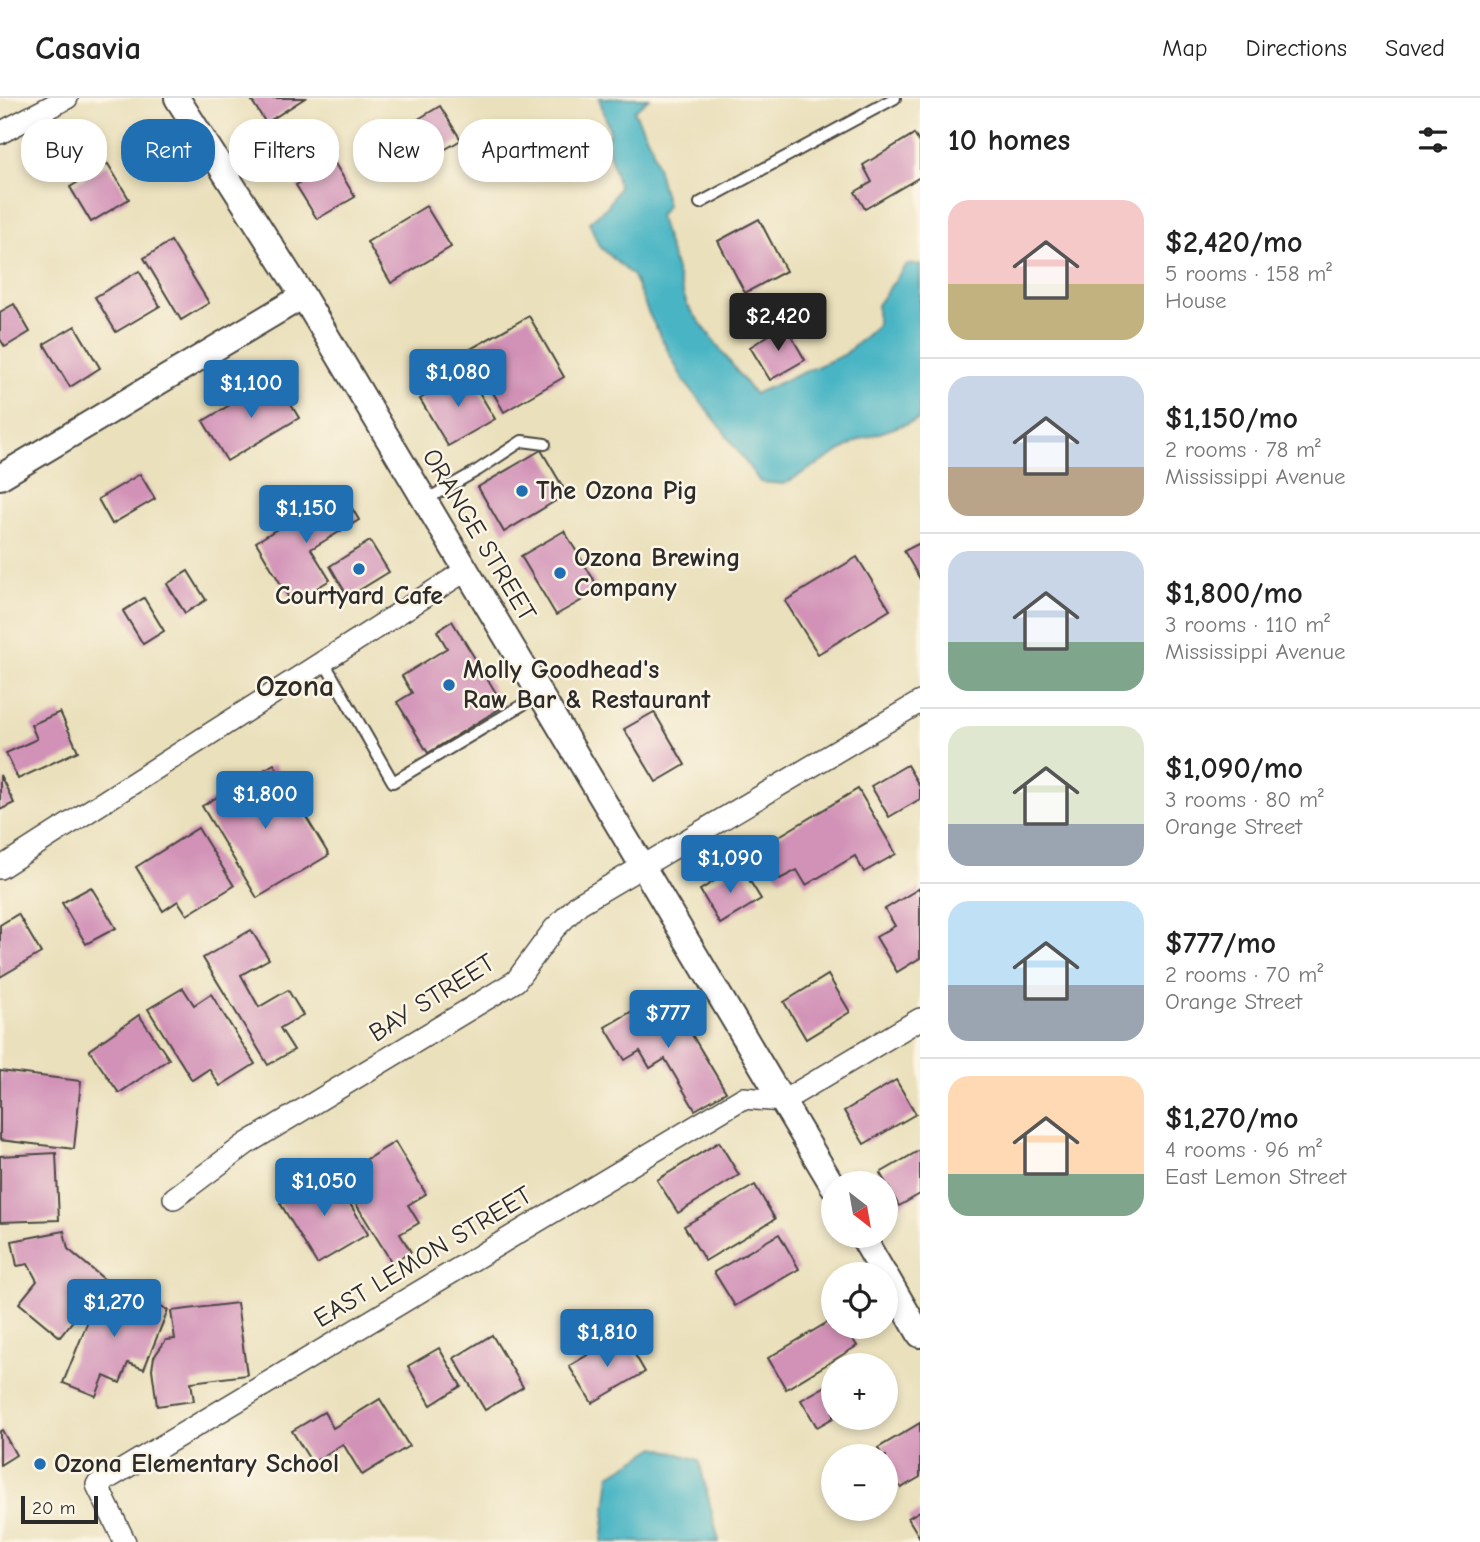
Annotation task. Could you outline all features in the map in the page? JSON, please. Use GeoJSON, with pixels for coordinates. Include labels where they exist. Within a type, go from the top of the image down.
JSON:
{"type":"FeatureCollection","features":[{"type":"Feature","properties":{"kind":"street"},"geometry":{"type":"LineString","coordinates":[[0,133],[66,98]]}},
{"type":"Feature","properties":{"kind":"street","name":"ORANGE STREET"},"geometry":{"type":"LineString","coordinates":[[177,98],[303,296],[824,1171]]}},
{"type":"Feature","properties":{"kind":"street"},"geometry":{"type":"LineString","coordinates":[[0,477],[303,296]]}},
{"type":"Feature","properties":{"kind":"street"},"geometry":{"type":"LineString","coordinates":[[0,868],[466,571]]}},
{"type":"Feature","properties":{"kind":"street","name":"BAY STREET"},"geometry":{"type":"LineString","coordinates":[[174,1198],[246,1144],[516,981],[554,929],[579,904],[920,702]]}},
{"type":"Feature","properties":{"kind":"street"},"geometry":{"type":"LineString","coordinates":[[783,1101],[920,1019]]}},
{"type":"Feature","properties":{"kind":"street","name":"EAST LEMON STREET"},"geometry":{"type":"LineString","coordinates":[[125,1542],[97,1485],[743,1098],[783,1101]]}},
{"type":"Feature","properties":{"kind":"street"},"geometry":{"type":"LineString","coordinates":[[898,1297],[920,1335]]}},
{"type":"Feature","properties":{"kind":"lane"},"geometry":{"type":"LineString","coordinates":[[700,203],[895,98]]}},
{"type":"Feature","properties":{"kind":"lane"},"geometry":{"type":"LineString","coordinates":[[424,501],[522,441],[545,444]]}},
{"type":"Feature","properties":{"kind":"lane"},"geometry":{"type":"LineString","coordinates":[[324,662],[393,782],[539,695]]}},
{"type":"Feature","properties":{"kind":"water"},"geometry":{"type":"Polygon","coordinates":[[[599,98],[649,98],[634,111],[652,147],[667,205],[659,216],[687,305],[754,394],[844,355],[877,326],[877,305],[906,265],[920,264],[920,419],[859,440],[784,484],[760,482],[683,380],[633,276],[599,246],[589,222],[608,206],[619,187],[613,166],[613,119],[606,119],[599,98]]]}},
{"type":"Feature","properties":{"kind":"water"},"geometry":{"type":"Polygon","coordinates":[[[656,1447],[699,1460],[719,1542],[602,1542],[610,1475],[656,1447]]]}},
{"type":"Feature","properties":{"kind":"building"},"geometry":{"type":"Polygon","coordinates":[[[250,98],[305,98],[272,119],[263,119],[250,98]]]}},
{"type":"Feature","properties":{"kind":"building"},"geometry":{"type":"Polygon","coordinates":[[[440,106],[458,135],[458,142],[444,150],[444,119],[418,119],[440,106]]]}},
{"type":"Feature","properties":{"kind":"building"},"geometry":{"type":"Polygon","coordinates":[[[914,134],[920,144],[920,177],[865,209],[855,192],[872,182],[863,165],[914,134]]]}},
{"type":"Feature","properties":{"kind":"building"},"geometry":{"type":"Polygon","coordinates":[[[107,165],[129,199],[91,222],[70,187],[78,182],[107,182],[107,165]]]}},
{"type":"Feature","properties":{"kind":"building"},"geometry":{"type":"Polygon","coordinates":[[[339,170],[355,197],[317,219],[296,185],[301,182],[339,182],[339,170]]]}},
{"type":"Feature","properties":{"kind":"building"},"geometry":{"type":"Polygon","coordinates":[[[426,206],[451,247],[391,283],[367,242],[426,206]]]}},
{"type":"Feature","properties":{"kind":"building"},"geometry":{"type":"Polygon","coordinates":[[[759,219],[786,271],[745,293],[718,241],[759,219]]]}},
{"type":"Feature","properties":{"kind":"building"},"geometry":{"type":"Polygon","coordinates":[[[171,241],[209,303],[181,320],[144,258],[171,241]]]}},
{"type":"Feature","properties":{"kind":"building"},"geometry":{"type":"Polygon","coordinates":[[[139,271],[160,306],[116,332],[95,297],[139,271]]]}},
{"type":"Feature","properties":{"kind":"building"},"geometry":{"type":"Polygon","coordinates":[[[14,304],[30,332],[5,347],[0,339],[0,312],[14,304]]]}},
{"type":"Feature","properties":{"kind":"building"},"geometry":{"type":"Polygon","coordinates":[[[529,316],[564,377],[504,412],[469,350],[529,316]]]}},
{"type":"Feature","properties":{"kind":"building"},"geometry":{"type":"Polygon","coordinates":[[[785,325],[805,360],[770,380],[750,347],[785,325]]]}},
{"type":"Feature","properties":{"kind":"building"},"geometry":{"type":"Polygon","coordinates":[[[75,326],[100,368],[70,387],[44,344],[75,326]]]}},
{"type":"Feature","properties":{"kind":"building"},"geometry":{"type":"Polygon","coordinates":[[[467,372],[495,419],[448,446],[420,399],[467,372]]]}},
{"type":"Feature","properties":{"kind":"building"},"geometry":{"type":"Polygon","coordinates":[[[275,378],[299,418],[227,461],[203,421],[275,378]]]}},
{"type":"Feature","properties":{"kind":"building","name":"The Ozona Pig"},"geometry":{"type":"Polygon","coordinates":[[[541,450],[567,494],[504,532],[478,487],[541,450]]]}},
{"type":"Feature","properties":{"kind":"building"},"geometry":{"type":"Polygon","coordinates":[[[140,474],[155,499],[112,524],[98,499],[140,474]]]}},
{"type":"Feature","properties":{"kind":"building"},"geometry":{"type":"Polygon","coordinates":[[[341,490],[359,520],[311,549],[330,580],[292,603],[256,542],[341,490]]]}},
{"type":"Feature","properties":{"kind":"building","name":"Ozona Brewing Company"},"geometry":{"type":"Polygon","coordinates":[[[564,531],[600,590],[556,615],[521,556],[564,531]]]}},
{"type":"Feature","properties":{"kind":"building","name":"Courtyard Cafe"},"geometry":{"type":"Polygon","coordinates":[[[370,541],[389,572],[348,597],[330,566],[370,541]]]}},
{"type":"Feature","properties":{"kind":"building"},"geometry":{"type":"Polygon","coordinates":[[[920,543],[920,579],[904,551],[920,543]]]}},
{"type":"Feature","properties":{"kind":"building"},"geometry":{"type":"Polygon","coordinates":[[[857,557],[890,610],[818,654],[785,601],[857,557]]]}},
{"type":"Feature","properties":{"kind":"building"},"geometry":{"type":"Polygon","coordinates":[[[188,571],[206,600],[185,613],[167,584],[188,571]]]}},
{"type":"Feature","properties":{"kind":"building"},"geometry":{"type":"Polygon","coordinates":[[[144,598],[164,631],[143,644],[123,611],[144,598]]]}},
{"type":"Feature","properties":{"kind":"building","name":"Molly Goodhead's Raw Bar & Restaurant"},"geometry":{"type":"Polygon","coordinates":[[[452,621],[504,706],[428,753],[397,702],[412,693],[402,676],[447,648],[437,631],[452,621]]]}},
{"type":"Feature","properties":{"kind":"building"},"geometry":{"type":"Polygon","coordinates":[[[60,712],[78,751],[18,779],[6,753],[37,739],[31,725],[60,712]]]}},
{"type":"Feature","properties":{"kind":"building"},"geometry":{"type":"Polygon","coordinates":[[[654,712],[685,765],[656,782],[624,729],[654,712]]]}},
{"type":"Feature","properties":{"kind":"building"},"geometry":{"type":"Polygon","coordinates":[[[274,764],[329,855],[257,898],[202,806],[274,764]]]}},
{"type":"Feature","properties":{"kind":"building"},"geometry":{"type":"Polygon","coordinates":[[[907,765],[920,787],[920,799],[889,817],[871,786],[907,765]]]}},
{"type":"Feature","properties":{"kind":"building"},"geometry":{"type":"Polygon","coordinates":[[[0,775],[14,803],[0,810],[0,775]]]}},
{"type":"Feature","properties":{"kind":"building"},"geometry":{"type":"Polygon","coordinates":[[[858,789],[896,854],[864,872],[855,856],[806,885],[797,870],[780,879],[761,847],[858,789]]]}},
{"type":"Feature","properties":{"kind":"building"},"geometry":{"type":"Polygon","coordinates":[[[198,828],[234,886],[187,915],[178,901],[163,911],[136,867],[198,828]]]}},
{"type":"Feature","properties":{"kind":"building"},"geometry":{"type":"Polygon","coordinates":[[[740,865],[761,899],[720,924],[700,890],[740,865]]]}},
{"type":"Feature","properties":{"kind":"building"},"geometry":{"type":"Polygon","coordinates":[[[91,887],[116,928],[86,944],[62,903],[91,887]]]}},
{"type":"Feature","properties":{"kind":"building"},"geometry":{"type":"Polygon","coordinates":[[[920,888],[920,958],[897,972],[876,937],[895,926],[885,909],[920,888]]]}},
{"type":"Feature","properties":{"kind":"building"},"geometry":{"type":"Polygon","coordinates":[[[18,914],[41,953],[0,977],[0,925],[18,914]]]}},
{"type":"Feature","properties":{"kind":"building"},"geometry":{"type":"Polygon","coordinates":[[[251,930],[269,959],[241,975],[259,1007],[288,990],[303,1015],[280,1028],[294,1050],[268,1065],[203,958],[251,930]]]}},
{"type":"Feature","properties":{"kind":"building"},"geometry":{"type":"Polygon","coordinates":[[[828,975],[850,1012],[806,1039],[784,1002],[828,975]]]}},
{"type":"Feature","properties":{"kind":"building"},"geometry":{"type":"Polygon","coordinates":[[[183,988],[194,1005],[211,994],[255,1064],[220,1086],[209,1069],[192,1080],[148,1009],[183,988]]]}},
{"type":"Feature","properties":{"kind":"building"},"geometry":{"type":"Polygon","coordinates":[[[651,1000],[661,1017],[676,1008],[726,1092],[695,1110],[665,1059],[650,1068],[640,1051],[625,1060],[605,1027],[651,1000]]]}},
{"type":"Feature","properties":{"kind":"building"},"geometry":{"type":"Polygon","coordinates":[[[139,1015],[169,1059],[119,1093],[89,1050],[139,1015]]]}},
{"type":"Feature","properties":{"kind":"building"},"geometry":{"type":"Polygon","coordinates":[[[0,1071],[81,1081],[74,1149],[0,1140],[0,1071]]]}},
{"type":"Feature","properties":{"kind":"building"},"geometry":{"type":"Polygon","coordinates":[[[896,1080],[916,1114],[864,1144],[844,1111],[896,1080]]]}},
{"type":"Feature","properties":{"kind":"building"},"geometry":{"type":"Polygon","coordinates":[[[395,1142],[426,1194],[408,1205],[419,1223],[400,1234],[411,1252],[392,1263],[339,1176],[395,1142]]]}},
{"type":"Feature","properties":{"kind":"building"},"geometry":{"type":"Polygon","coordinates":[[[719,1142],[739,1175],[678,1213],[657,1180],[719,1142]]]}},
{"type":"Feature","properties":{"kind":"building"},"geometry":{"type":"Polygon","coordinates":[[[920,1150],[920,1194],[899,1206],[898,1171],[883,1171],[920,1150]]]}},
{"type":"Feature","properties":{"kind":"building"},"geometry":{"type":"Polygon","coordinates":[[[56,1153],[59,1220],[0,1222],[0,1156],[56,1153]]]}},
{"type":"Feature","properties":{"kind":"building"},"geometry":{"type":"Polygon","coordinates":[[[331,1172],[368,1234],[317,1264],[280,1203],[331,1172]]]}},
{"type":"Feature","properties":{"kind":"building"},"geometry":{"type":"Polygon","coordinates":[[[755,1185],[775,1219],[705,1261],[684,1226],[755,1185]]]}},
{"type":"Feature","properties":{"kind":"building"},"geometry":{"type":"Polygon","coordinates":[[[64,1231],[68,1249],[105,1280],[60,1337],[19,1303],[37,1281],[28,1264],[17,1266],[12,1241],[64,1231]]]}},
{"type":"Feature","properties":{"kind":"building"},"geometry":{"type":"Polygon","coordinates":[[[779,1234],[799,1269],[735,1306],[714,1272],[779,1234]]]}},
{"type":"Feature","properties":{"kind":"building"},"geometry":{"type":"Polygon","coordinates":[[[103,1284],[168,1310],[144,1369],[128,1363],[120,1383],[104,1376],[96,1396],[63,1383],[103,1284]]]}},
{"type":"Feature","properties":{"kind":"building"},"geometry":{"type":"Polygon","coordinates":[[[237,1303],[247,1375],[191,1382],[194,1401],[157,1406],[152,1369],[154,1357],[166,1340],[175,1339],[171,1311],[237,1303]]]}},
{"type":"Feature","properties":{"kind":"building"},"geometry":{"type":"Polygon","coordinates":[[[821,1326],[821,1339],[853,1339],[857,1346],[845,1353],[821,1353],[821,1368],[786,1389],[768,1358],[821,1326]]]}},
{"type":"Feature","properties":{"kind":"building"},"geometry":{"type":"Polygon","coordinates":[[[623,1334],[645,1372],[592,1403],[569,1366],[623,1334]]]}},
{"type":"Feature","properties":{"kind":"building"},"geometry":{"type":"Polygon","coordinates":[[[492,1335],[523,1387],[485,1410],[454,1358],[492,1335]]]}},
{"type":"Feature","properties":{"kind":"building"},"geometry":{"type":"Polygon","coordinates":[[[439,1348],[461,1386],[431,1405],[408,1366],[439,1348]]]}},
{"type":"Feature","properties":{"kind":"building"},"geometry":{"type":"Polygon","coordinates":[[[821,1389],[821,1425],[817,1427],[801,1400],[821,1389]]]}},
{"type":"Feature","properties":{"kind":"building"},"geometry":{"type":"Polygon","coordinates":[[[380,1399],[409,1446],[362,1475],[343,1444],[312,1463],[292,1431],[324,1412],[333,1428],[380,1399]]]}},
{"type":"Feature","properties":{"kind":"building"},"geometry":{"type":"Polygon","coordinates":[[[920,1423],[920,1477],[901,1488],[898,1483],[898,1444],[885,1444],[920,1423]]]}},
{"type":"Feature","properties":{"kind":"building"},"geometry":{"type":"Polygon","coordinates":[[[2,1430],[16,1455],[0,1465],[0,1431],[2,1430]]]}},
{"type":"Feature","properties":{"kind":"building"},"geometry":{"type":"Polygon","coordinates":[[[920,1511],[920,1538],[908,1518],[920,1511]]]}},
{"type":"Feature","properties":{"kind":"place","name":"The Ozona Pig"},"geometry":{"type":"Point","coordinates":[522,491]}},
{"type":"Feature","properties":{"kind":"place","name":"Courtyard Cafe"},"geometry":{"type":"Point","coordinates":[359,569]}},
{"type":"Feature","properties":{"kind":"place","name":"Ozona Brewing Company"},"geometry":{"type":"Point","coordinates":[560,573]}},
{"type":"Feature","properties":{"kind":"place","name":"Molly Goodhead's Raw Bar & Restaurant"},"geometry":{"type":"Point","coordinates":[449,685]}},
{"type":"Feature","properties":{"kind":"place","name":"Ozona Elementary School"},"geometry":{"type":"Point","coordinates":[40,1464]}},
{"type":"Feature","properties":{"kind":"district","name":"Ozona"},"geometry":{"type":"Point","coordinates":[295,686]}}]}
